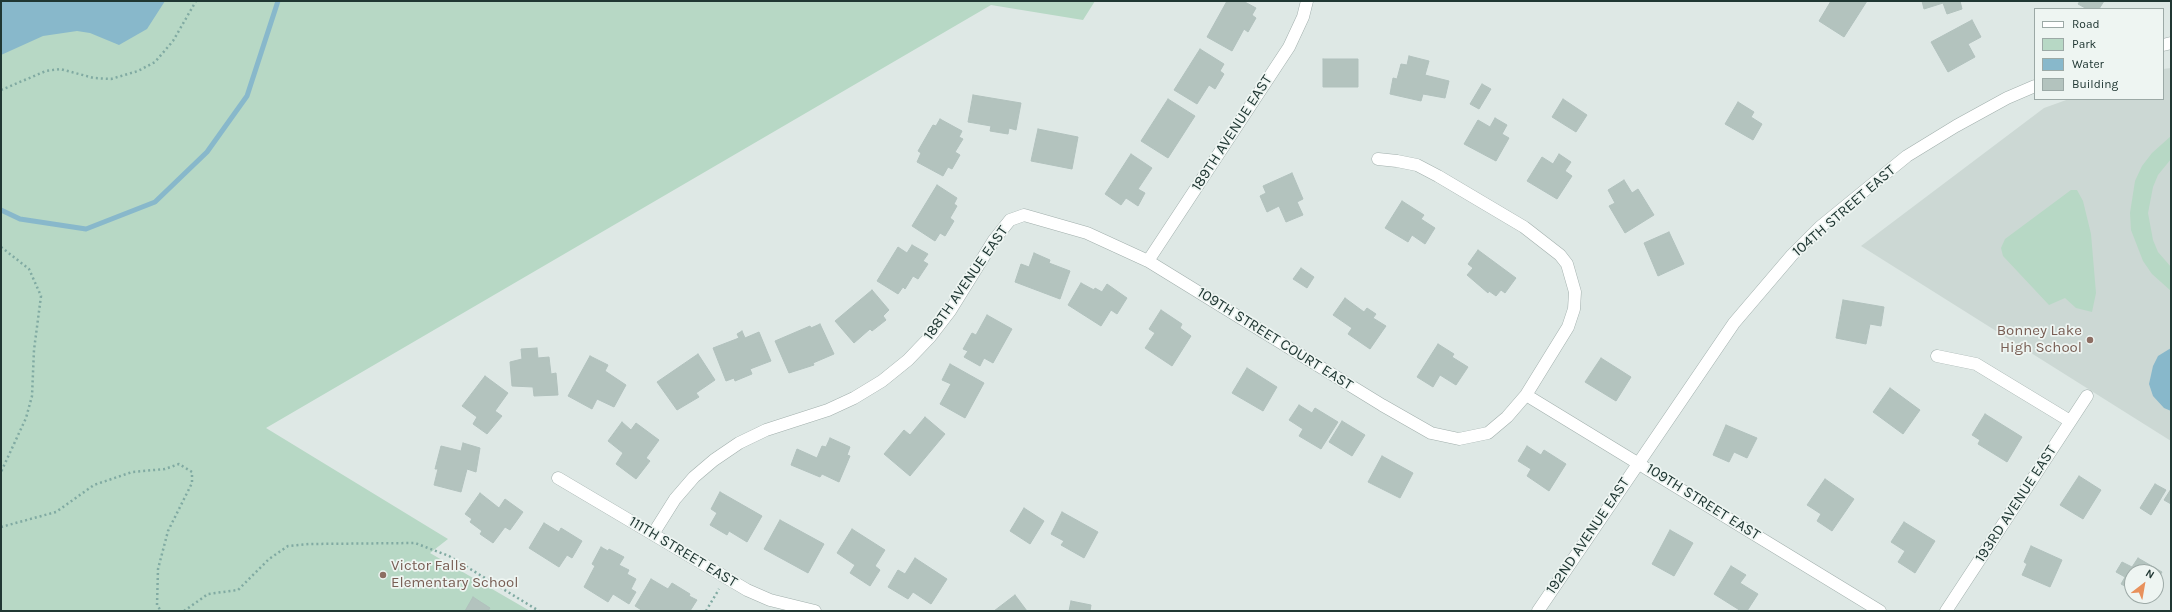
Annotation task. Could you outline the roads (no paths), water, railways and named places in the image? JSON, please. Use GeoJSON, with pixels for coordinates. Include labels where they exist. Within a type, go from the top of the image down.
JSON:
{"type":"FeatureCollection","features":[{"type":"Feature","properties":{"kind":"street","name":"189TH AVENUE EAST"},"geometry":{"type":"LineString","coordinates":[[1148,260],[1289,47],[1303,17],[1307,1]]}},
{"type":"Feature","properties":{"kind":"street","name":"104TH STREET EAST"},"geometry":{"type":"LineString","coordinates":[[1638,462],[1734,323],[1769,280],[1820,227],[1907,156],[1956,126],[2008,98],[2034,86]]}},
{"type":"Feature","properties":{"kind":"street","name":"109TH STREET COURT EAST"},"geometry":{"type":"LineString","coordinates":[[1010,220],[1024,215],[1047,221],[1087,233],[1148,260],[1382,405],[1431,433],[1459,439],[1488,433],[1507,417],[1526,394],[1568,327],[1574,309],[1575,292],[1567,264],[1560,255],[1524,227],[1438,176],[1417,165],[1397,160],[1378,159]]}},
{"type":"Feature","properties":{"kind":"street","name":"188TH AVENUE EAST"},"geometry":{"type":"LineString","coordinates":[[653,534],[674,499],[694,477],[714,460],[739,443],[766,430],[828,410],[854,398],[882,380],[908,360],[930,337],[950,311],[994,240],[1010,220]]}},
{"type":"Feature","properties":{"kind":"street"},"geometry":{"type":"LineString","coordinates":[[1937,356],[1976,364],[2070,421]]}},
{"type":"Feature","properties":{"kind":"street","name":"109TH STREET EAST"},"geometry":{"type":"LineString","coordinates":[[1526,394],[1880,611]]}},
{"type":"Feature","properties":{"kind":"street","name":"193RD AVENUE EAST"},"geometry":{"type":"LineString","coordinates":[[1946,611],[2086,396]]}},
{"type":"Feature","properties":{"kind":"street","name":"192ND AVENUE EAST"},"geometry":{"type":"LineString","coordinates":[[1538,611],[1638,462]]}},
{"type":"Feature","properties":{"kind":"street","name":"111TH STREET EAST"},"geometry":{"type":"LineString","coordinates":[[558,478],[747,590],[770,600],[815,611]]}},
{"type":"Feature","properties":{"kind":"water"},"geometry":{"type":"Polygon","coordinates":[[[1,1],[165,1],[147,29],[119,45],[90,33],[77,31],[43,36],[1,55],[1,1]]]}},
{"type":"Feature","properties":{"kind":"water"},"geometry":{"type":"Polygon","coordinates":[[[2171,348],[2171,411],[2164,408],[2153,396],[2149,384],[2153,366],[2158,356],[2171,348]]]}},
{"type":"Feature","properties":{"kind":"waterway"},"geometry":{"type":"LineString","coordinates":[[1,210],[20,219],[86,229],[155,202],[207,152],[247,96],[278,1]]}},
{"type":"Feature","properties":{"kind":"place","name":"Bonney Lake High School"},"geometry":{"type":"Point","coordinates":[2090,340]}},
{"type":"Feature","properties":{"kind":"place","name":"Victor Falls Elementary School"},"geometry":{"type":"Point","coordinates":[383,575]}}]}
